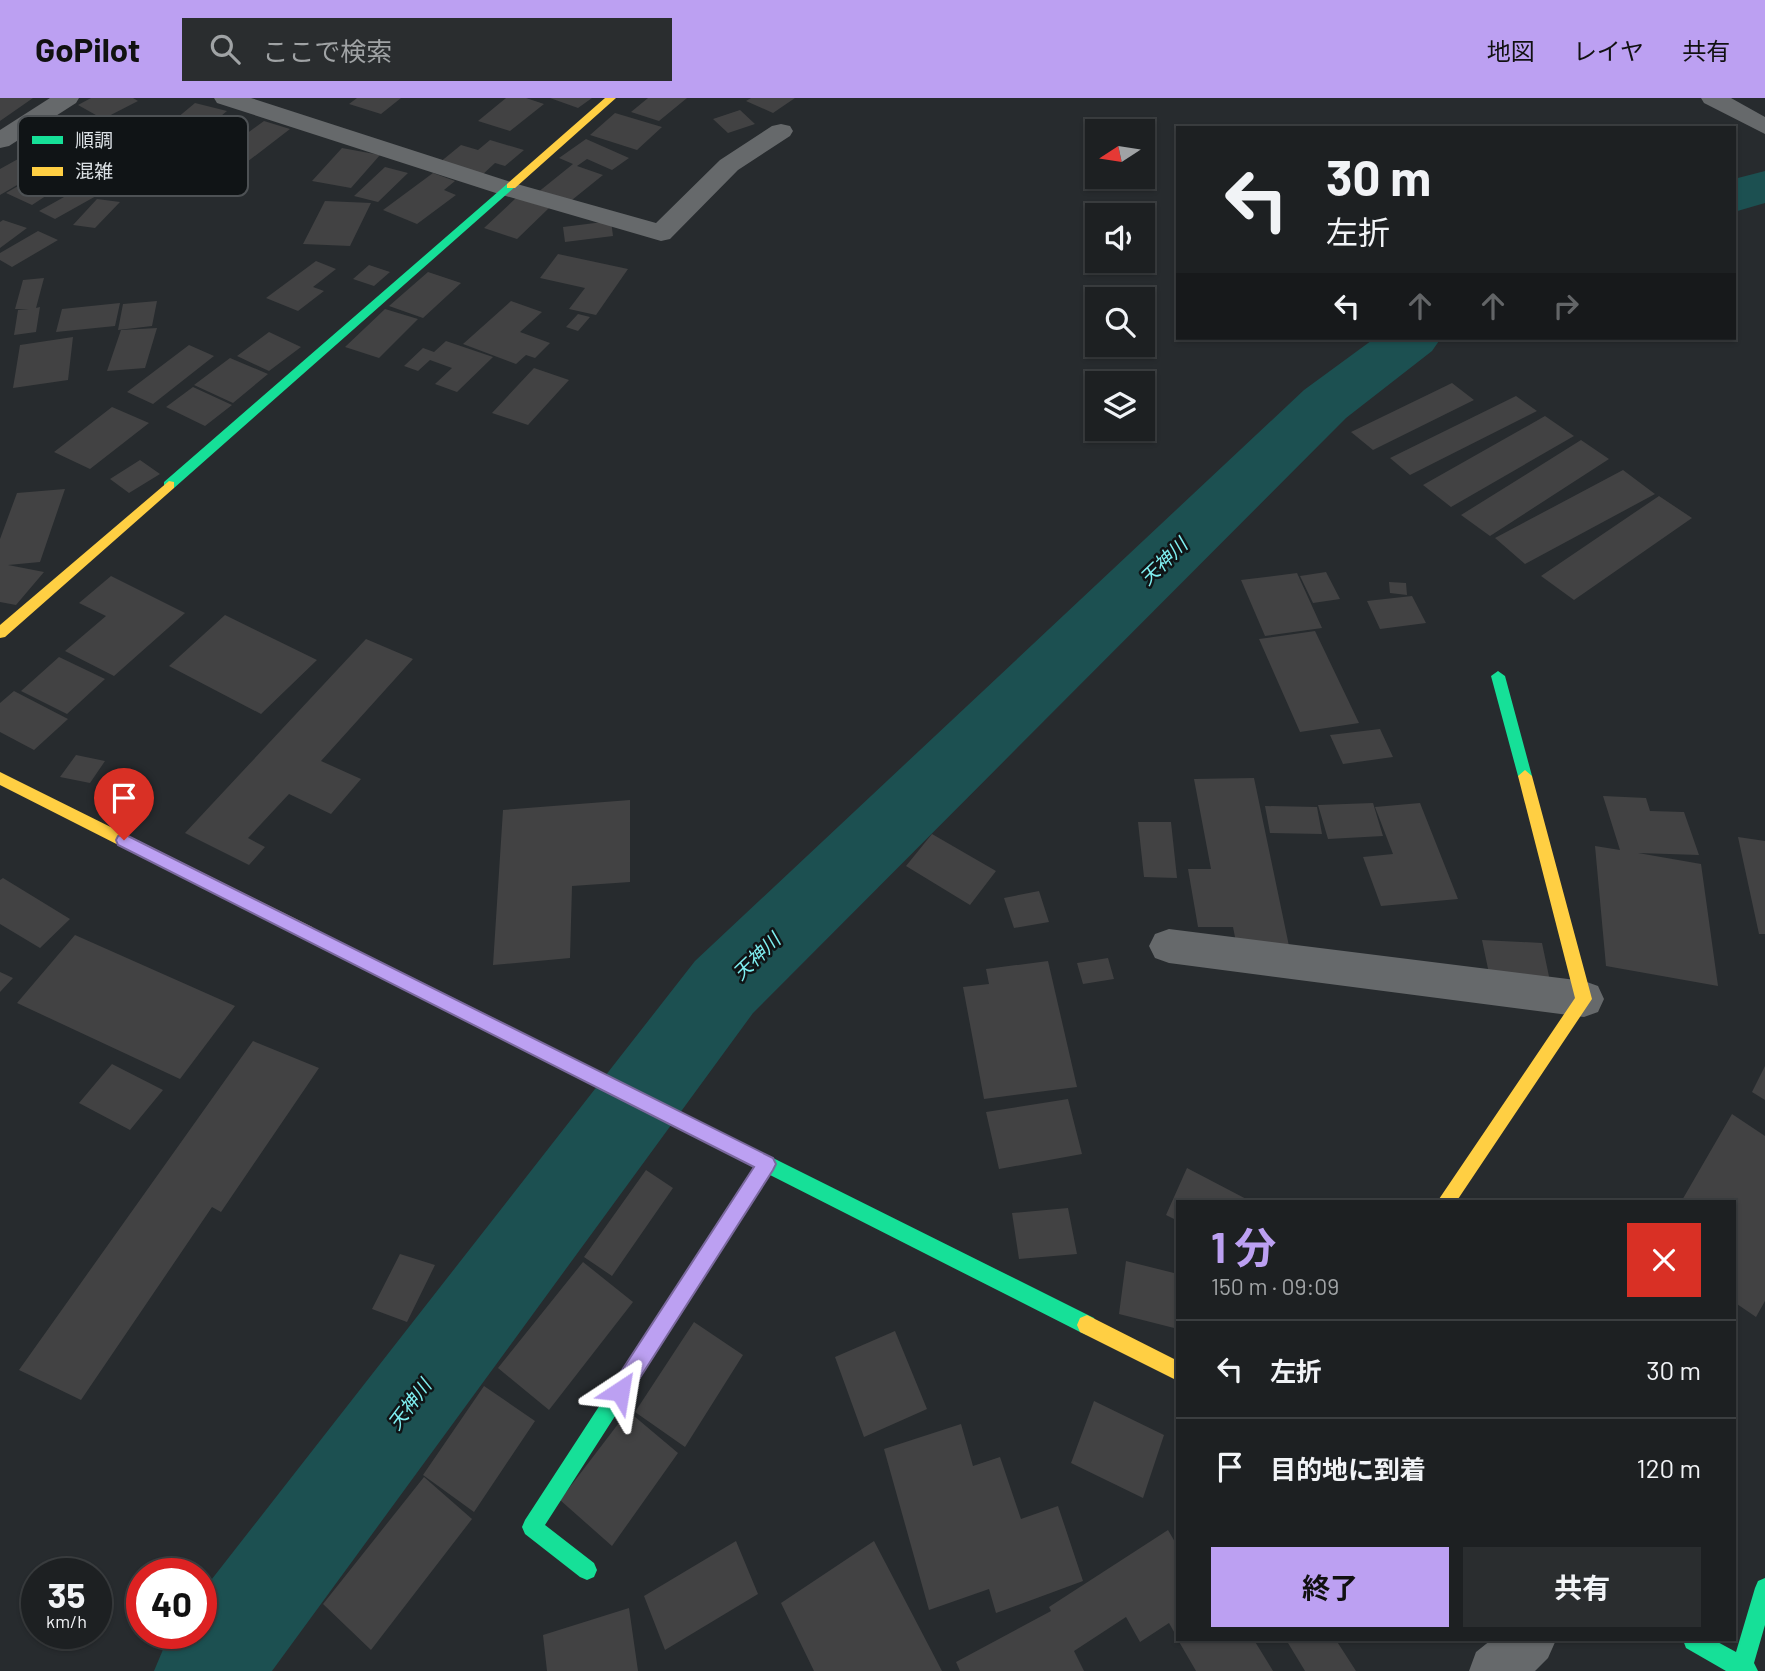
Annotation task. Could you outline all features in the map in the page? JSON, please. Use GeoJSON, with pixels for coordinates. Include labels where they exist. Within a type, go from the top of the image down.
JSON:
{"type":"FeatureCollection","features":[{"type":"Feature","properties":{"kind":"street"},"geometry":{"type":"LineString","coordinates":[[39,116],[67,98]]}},
{"type":"Feature","properties":{"kind":"street"},"geometry":{"type":"LineString","coordinates":[[226,98],[508,188],[661,233],[729,165],[781,131]]}},
{"type":"Feature","properties":{"kind":"street"},"geometry":{"type":"LineString","coordinates":[[0,633],[611,98]]}},
{"type":"Feature","properties":{"kind":"street"},"geometry":{"type":"LineString","coordinates":[[1713,98],[1765,127]]}},
{"type":"Feature","properties":{"kind":"street"},"geometry":{"type":"LineString","coordinates":[[0,141],[18,129]]}},
{"type":"Feature","properties":{"kind":"street"},"geometry":{"type":"LineString","coordinates":[[1447,1200],[1584,999],[1499,676]]}},
{"type":"Feature","properties":{"kind":"street"},"geometry":{"type":"LineString","coordinates":[[0,778],[1176,1370]]}},
{"type":"Feature","properties":{"kind":"street"},"geometry":{"type":"LineString","coordinates":[[1170,946],[1584,999]]}},
{"type":"Feature","properties":{"kind":"street"},"geometry":{"type":"LineString","coordinates":[[587,1570],[532,1527],[767,1164]]}},
{"type":"Feature","properties":{"kind":"street"},"geometry":{"type":"LineString","coordinates":[[1696,1641],[1745,1669],[1765,1588]]}},
{"type":"Feature","properties":{"kind":"street"},"geometry":{"type":"LineString","coordinates":[[1495,1671],[1529,1641]]}},
{"type":"Feature","properties":{"kind":"building"},"geometry":{"type":"Polygon","coordinates":[[[0,98],[33,98],[0,121],[0,98]]]}},
{"type":"Feature","properties":{"kind":"building"},"geometry":{"type":"Polygon","coordinates":[[[91,98],[133,98],[138,101],[109,116],[98,116],[78,105],[91,98]]]}},
{"type":"Feature","properties":{"kind":"building"},"geometry":{"type":"Polygon","coordinates":[[[357,98],[401,98],[381,114],[349,104],[357,98]]]}},
{"type":"Feature","properties":{"kind":"building"},"geometry":{"type":"Polygon","coordinates":[[[506,98],[526,98],[544,104],[510,131],[478,121],[506,98]]]}},
{"type":"Feature","properties":{"kind":"building"},"geometry":{"type":"Polygon","coordinates":[[[550,98],[592,98],[578,108],[550,98]]]}},
{"type":"Feature","properties":{"kind":"building"},"geometry":{"type":"Polygon","coordinates":[[[648,98],[687,98],[659,121],[631,112],[648,98]]]}},
{"type":"Feature","properties":{"kind":"building"},"geometry":{"type":"Polygon","coordinates":[[[751,98],[795,98],[773,113],[746,101],[751,98]]]}},
{"type":"Feature","properties":{"kind":"building"},"geometry":{"type":"Polygon","coordinates":[[[195,103],[227,111],[221,116],[179,116],[195,103]]]}},
{"type":"Feature","properties":{"kind":"building"},"geometry":{"type":"Polygon","coordinates":[[[740,110],[755,124],[728,133],[713,119],[740,110]]]}},
{"type":"Feature","properties":{"kind":"building"},"geometry":{"type":"Polygon","coordinates":[[[615,113],[662,127],[637,150],[590,135],[615,113]]]}},
{"type":"Feature","properties":{"kind":"building"},"geometry":{"type":"Polygon","coordinates":[[[264,121],[290,129],[248,161],[248,133],[264,121]]]}},
{"type":"Feature","properties":{"kind":"building"},"geometry":{"type":"Polygon","coordinates":[[[586,139],[629,158],[612,170],[587,159],[577,166],[603,175],[567,204],[537,193],[573,164],[559,158],[586,139]]]}},
{"type":"Feature","properties":{"kind":"building"},"geometry":{"type":"Polygon","coordinates":[[[490,140],[524,150],[505,166],[495,163],[481,176],[439,163],[461,145],[478,150],[490,140]]]}},
{"type":"Feature","properties":{"kind":"building"},"geometry":{"type":"Polygon","coordinates":[[[342,148],[380,155],[351,188],[312,181],[342,148]]]}},
{"type":"Feature","properties":{"kind":"building"},"geometry":{"type":"Polygon","coordinates":[[[18,159],[18,185],[0,195],[0,169],[18,159]]]}},
{"type":"Feature","properties":{"kind":"building"},"geometry":{"type":"Polygon","coordinates":[[[385,167],[408,173],[378,202],[354,196],[385,167]]]}},
{"type":"Feature","properties":{"kind":"building"},"geometry":{"type":"Polygon","coordinates":[[[433,173],[455,181],[444,190],[456,195],[417,224],[383,210],[433,173]]]}},
{"type":"Feature","properties":{"kind":"building"},"geometry":{"type":"Polygon","coordinates":[[[18,186],[18,196],[46,196],[32,205],[6,193],[18,186]]]}},
{"type":"Feature","properties":{"kind":"building"},"geometry":{"type":"Polygon","coordinates":[[[66,196],[96,196],[55,219],[39,211],[66,196]]]}},
{"type":"Feature","properties":{"kind":"building"},"geometry":{"type":"Polygon","coordinates":[[[516,198],[549,208],[517,239],[484,228],[516,198]]]}},
{"type":"Feature","properties":{"kind":"building"},"geometry":{"type":"Polygon","coordinates":[[[97,199],[120,202],[95,228],[73,225],[97,199]]]}},
{"type":"Feature","properties":{"kind":"building"},"geometry":{"type":"Polygon","coordinates":[[[325,201],[371,203],[350,246],[303,244],[325,201]]]}},
{"type":"Feature","properties":{"kind":"building"},"geometry":{"type":"Polygon","coordinates":[[[3,220],[27,228],[0,248],[0,222],[3,220]]]}},
{"type":"Feature","properties":{"kind":"building"},"geometry":{"type":"Polygon","coordinates":[[[611,221],[613,236],[565,242],[563,227],[611,221]]]}},
{"type":"Feature","properties":{"kind":"building"},"geometry":{"type":"Polygon","coordinates":[[[38,231],[58,240],[12,267],[0,260],[0,253],[38,231]]]}},
{"type":"Feature","properties":{"kind":"building"},"geometry":{"type":"Polygon","coordinates":[[[558,254],[628,269],[596,315],[569,309],[585,288],[540,278],[558,254]]]}},
{"type":"Feature","properties":{"kind":"building"},"geometry":{"type":"Polygon","coordinates":[[[316,261],[336,269],[313,287],[324,291],[298,311],[266,298],[316,261]]]}},
{"type":"Feature","properties":{"kind":"building"},"geometry":{"type":"Polygon","coordinates":[[[369,265],[390,272],[374,286],[353,279],[369,265]]]}},
{"type":"Feature","properties":{"kind":"building"},"geometry":{"type":"Polygon","coordinates":[[[428,272],[461,283],[423,318],[389,306],[428,272]]]}},
{"type":"Feature","properties":{"kind":"building"},"geometry":{"type":"Polygon","coordinates":[[[44,278],[36,308],[40,307],[36,332],[14,335],[18,310],[29,309],[15,309],[23,280],[44,278]]]}},
{"type":"Feature","properties":{"kind":"building"},"geometry":{"type":"Polygon","coordinates":[[[157,301],[152,326],[118,330],[123,304],[157,301]]]}},
{"type":"Feature","properties":{"kind":"building"},"geometry":{"type":"Polygon","coordinates":[[[511,301],[542,312],[520,332],[550,343],[535,358],[526,355],[516,364],[463,344],[511,301]]]}},
{"type":"Feature","properties":{"kind":"building"},"geometry":{"type":"Polygon","coordinates":[[[120,303],[115,326],[56,332],[62,309],[120,303]]]}},
{"type":"Feature","properties":{"kind":"building"},"geometry":{"type":"Polygon","coordinates":[[[385,309],[418,319],[379,358],[345,347],[385,309]]]}},
{"type":"Feature","properties":{"kind":"building"},"geometry":{"type":"Polygon","coordinates":[[[578,314],[590,317],[578,331],[566,327],[578,314]]]}},
{"type":"Feature","properties":{"kind":"building"},"geometry":{"type":"Polygon","coordinates":[[[157,328],[145,368],[107,371],[121,330],[157,328]]]}},
{"type":"Feature","properties":{"kind":"building"},"geometry":{"type":"Polygon","coordinates":[[[269,332],[301,347],[269,371],[237,356],[269,332]]]}},
{"type":"Feature","properties":{"kind":"building"},"geometry":{"type":"Polygon","coordinates":[[[73,337],[68,380],[13,388],[20,345],[73,337]]]}},
{"type":"Feature","properties":{"kind":"building"},"geometry":{"type":"Polygon","coordinates":[[[446,341],[493,357],[457,392],[435,384],[452,368],[430,360],[418,371],[404,366],[423,348],[434,352],[446,341]]]}},
{"type":"Feature","properties":{"kind":"building"},"geometry":{"type":"Polygon","coordinates":[[[189,345],[214,356],[153,404],[127,392],[189,345]]]}},
{"type":"Feature","properties":{"kind":"building"},"geometry":{"type":"Polygon","coordinates":[[[230,358],[268,374],[233,403],[194,385],[230,358]]]}},
{"type":"Feature","properties":{"kind":"building"},"geometry":{"type":"Polygon","coordinates":[[[534,368],[569,380],[528,425],[492,413],[534,368]]]}},
{"type":"Feature","properties":{"kind":"building"},"geometry":{"type":"Polygon","coordinates":[[[1452,383],[1474,400],[1373,450],[1351,432],[1452,383]]]}},
{"type":"Feature","properties":{"kind":"building"},"geometry":{"type":"Polygon","coordinates":[[[193,387],[232,405],[205,426],[166,407],[193,387]]]}},
{"type":"Feature","properties":{"kind":"building"},"geometry":{"type":"Polygon","coordinates":[[[1516,396],[1537,411],[1410,475],[1390,458],[1516,396]]]}},
{"type":"Feature","properties":{"kind":"building"},"geometry":{"type":"Polygon","coordinates":[[[112,407],[149,423],[90,469],[54,452],[112,407]]]}},
{"type":"Feature","properties":{"kind":"building"},"geometry":{"type":"Polygon","coordinates":[[[1545,416],[1574,436],[1451,507],[1423,485],[1545,416]]]}},
{"type":"Feature","properties":{"kind":"building"},"geometry":{"type":"Polygon","coordinates":[[[1581,440],[1609,459],[1490,536],[1461,515],[1581,440]]]}},
{"type":"Feature","properties":{"kind":"building"},"geometry":{"type":"Polygon","coordinates":[[[140,460],[160,474],[129,493],[110,479],[140,460]]]}},
{"type":"Feature","properties":{"kind":"building"},"geometry":{"type":"Polygon","coordinates":[[[1623,470],[1655,494],[1525,564],[1495,538],[1623,470]]]}},
{"type":"Feature","properties":{"kind":"building"},"geometry":{"type":"Polygon","coordinates":[[[65,489],[40,562],[8,565],[44,572],[16,605],[0,602],[0,539],[17,493],[65,489]]]}},
{"type":"Feature","properties":{"kind":"building"},"geometry":{"type":"Polygon","coordinates":[[[1659,496],[1692,518],[1574,600],[1541,576],[1659,496]]]}},
{"type":"Feature","properties":{"kind":"building"},"geometry":{"type":"Polygon","coordinates":[[[1326,572],[1340,599],[1313,603],[1300,576],[1326,572]]]}},
{"type":"Feature","properties":{"kind":"building"},"geometry":{"type":"Polygon","coordinates":[[[1297,573],[1322,628],[1265,636],[1241,580],[1297,573]]]}},
{"type":"Feature","properties":{"kind":"building"},"geometry":{"type":"Polygon","coordinates":[[[111,576],[185,613],[114,676],[65,651],[106,616],[79,603],[111,576]]]}},
{"type":"Feature","properties":{"kind":"building"},"geometry":{"type":"Polygon","coordinates":[[[1389,582],[1406,583],[1407,595],[1390,593],[1389,582]]]}},
{"type":"Feature","properties":{"kind":"building"},"geometry":{"type":"Polygon","coordinates":[[[1412,596],[1426,623],[1380,629],[1367,601],[1412,596]]]}},
{"type":"Feature","properties":{"kind":"building"},"geometry":{"type":"Polygon","coordinates":[[[225,615],[317,660],[261,714],[169,666],[225,615]]]}},
{"type":"Feature","properties":{"kind":"building"},"geometry":{"type":"Polygon","coordinates":[[[1315,631],[1359,723],[1300,732],[1259,639],[1315,631]]]}},
{"type":"Feature","properties":{"kind":"building"},"geometry":{"type":"Polygon","coordinates":[[[366,639],[413,659],[321,761],[361,779],[331,814],[289,794],[248,838],[265,847],[249,865],[185,833],[366,639]]]}},
{"type":"Feature","properties":{"kind":"building"},"geometry":{"type":"Polygon","coordinates":[[[59,657],[105,679],[67,714],[21,691],[59,657]]]}},
{"type":"Feature","properties":{"kind":"building"},"geometry":{"type":"Polygon","coordinates":[[[14,691],[68,719],[34,750],[0,732],[0,703],[14,691]]]}},
{"type":"Feature","properties":{"kind":"building"},"geometry":{"type":"Polygon","coordinates":[[[1380,729],[1393,757],[1343,764],[1330,735],[1380,729]]]}},
{"type":"Feature","properties":{"kind":"building"},"geometry":{"type":"Polygon","coordinates":[[[76,755],[105,761],[90,783],[60,777],[76,755]]]}},
{"type":"Feature","properties":{"kind":"building"},"geometry":{"type":"Polygon","coordinates":[[[1254,778],[1289,946],[1237,947],[1233,927],[1198,927],[1188,869],[1211,869],[1194,779],[1254,778]]]}},
{"type":"Feature","properties":{"kind":"building"},"geometry":{"type":"Polygon","coordinates":[[[1603,796],[1646,798],[1650,811],[1684,812],[1699,855],[1638,853],[1701,864],[1718,986],[1606,966],[1595,846],[1620,850],[1603,796]]]}},
{"type":"Feature","properties":{"kind":"building"},"geometry":{"type":"Polygon","coordinates":[[[630,800],[630,882],[572,886],[570,958],[493,965],[503,810],[630,800]]]}},
{"type":"Feature","properties":{"kind":"building"},"geometry":{"type":"Polygon","coordinates":[[[1373,803],[1383,836],[1328,839],[1318,805],[1373,803]]]}},
{"type":"Feature","properties":{"kind":"building"},"geometry":{"type":"Polygon","coordinates":[[[1420,803],[1458,899],[1381,906],[1363,857],[1393,854],[1375,807],[1420,803]]]}},
{"type":"Feature","properties":{"kind":"building"},"geometry":{"type":"Polygon","coordinates":[[[1265,806],[1317,807],[1322,834],[1270,833],[1265,806]]]}},
{"type":"Feature","properties":{"kind":"building"},"geometry":{"type":"Polygon","coordinates":[[[1138,822],[1171,822],[1177,878],[1144,877],[1138,822]]]}},
{"type":"Feature","properties":{"kind":"building"},"geometry":{"type":"Polygon","coordinates":[[[932,834],[996,871],[970,905],[906,866],[932,834]]]}},
{"type":"Feature","properties":{"kind":"building"},"geometry":{"type":"Polygon","coordinates":[[[1738,837],[1765,841],[1765,934],[1759,934],[1738,837]]]}},
{"type":"Feature","properties":{"kind":"building"},"geometry":{"type":"Polygon","coordinates":[[[3,878],[70,919],[40,948],[0,924],[0,880],[3,878]]]}},
{"type":"Feature","properties":{"kind":"building"},"geometry":{"type":"Polygon","coordinates":[[[1039,891],[1049,922],[1014,928],[1004,898],[1039,891]]]}},
{"type":"Feature","properties":{"kind":"building"},"geometry":{"type":"Polygon","coordinates":[[[75,935],[235,1006],[180,1079],[17,1003],[75,935]]]}},
{"type":"Feature","properties":{"kind":"building"},"geometry":{"type":"Polygon","coordinates":[[[1482,940],[1542,943],[1551,986],[1491,983],[1482,940]]]}},
{"type":"Feature","properties":{"kind":"building"},"geometry":{"type":"Polygon","coordinates":[[[1108,958],[1114,979],[1083,984],[1077,963],[1108,958]]]}},
{"type":"Feature","properties":{"kind":"building"},"geometry":{"type":"Polygon","coordinates":[[[1048,961],[1077,1087],[984,1099],[963,987],[989,984],[986,969],[1048,961]]]}},
{"type":"Feature","properties":{"kind":"building"},"geometry":{"type":"Polygon","coordinates":[[[0,972],[13,978],[0,992],[0,972]]]}},
{"type":"Feature","properties":{"kind":"building"},"geometry":{"type":"Polygon","coordinates":[[[253,1041],[319,1068],[221,1212],[212,1207],[81,1400],[19,1370],[253,1041]]]}},
{"type":"Feature","properties":{"kind":"building"},"geometry":{"type":"Polygon","coordinates":[[[112,1064],[163,1090],[130,1130],[79,1103],[112,1064]]]}},
{"type":"Feature","properties":{"kind":"building"},"geometry":{"type":"Polygon","coordinates":[[[1765,1066],[1765,1100],[1752,1092],[1765,1066]]]}},
{"type":"Feature","properties":{"kind":"building"},"geometry":{"type":"Polygon","coordinates":[[[1068,1099],[1082,1154],[999,1169],[986,1112],[1068,1099]]]}},
{"type":"Feature","properties":{"kind":"building"},"geometry":{"type":"Polygon","coordinates":[[[1732,1114],[1765,1136],[1765,1301],[1756,1317],[1736,1303],[1736,1200],[1682,1200],[1732,1114]]]}},
{"type":"Feature","properties":{"kind":"building"},"geometry":{"type":"Polygon","coordinates":[[[1187,1168],[1248,1200],[1176,1200],[1176,1220],[1166,1215],[1187,1168]]]}},
{"type":"Feature","properties":{"kind":"building"},"geometry":{"type":"Polygon","coordinates":[[[646,1170],[673,1188],[612,1276],[584,1257],[646,1170]]]}},
{"type":"Feature","properties":{"kind":"building"},"geometry":{"type":"Polygon","coordinates":[[[1068,1208],[1077,1254],[1019,1259],[1012,1213],[1068,1208]]]}},
{"type":"Feature","properties":{"kind":"building"},"geometry":{"type":"Polygon","coordinates":[[[400,1254],[435,1265],[407,1322],[372,1309],[400,1254]]]}},
{"type":"Feature","properties":{"kind":"building"},"geometry":{"type":"Polygon","coordinates":[[[1126,1261],[1176,1274],[1176,1328],[1119,1314],[1126,1261]]]}},
{"type":"Feature","properties":{"kind":"building"},"geometry":{"type":"Polygon","coordinates":[[[583,1262],[633,1302],[549,1410],[498,1368],[583,1262]]]}},
{"type":"Feature","properties":{"kind":"building"},"geometry":{"type":"Polygon","coordinates":[[[694,1322],[743,1355],[685,1447],[635,1412],[694,1322]]]}},
{"type":"Feature","properties":{"kind":"building"},"geometry":{"type":"Polygon","coordinates":[[[895,1331],[927,1409],[864,1437],[835,1357],[895,1331]]]}},
{"type":"Feature","properties":{"kind":"building"},"geometry":{"type":"Polygon","coordinates":[[[484,1386],[535,1421],[474,1512],[423,1475],[484,1386]]]}},
{"type":"Feature","properties":{"kind":"building"},"geometry":{"type":"Polygon","coordinates":[[[1094,1401],[1164,1435],[1143,1498],[1071,1463],[1094,1401]]]}},
{"type":"Feature","properties":{"kind":"building"},"geometry":{"type":"Polygon","coordinates":[[[628,1411],[678,1453],[612,1546],[560,1500],[628,1411]]]}},
{"type":"Feature","properties":{"kind":"building"},"geometry":{"type":"Polygon","coordinates":[[[961,1424],[973,1466],[1000,1457],[1021,1519],[1058,1506],[1083,1581],[996,1613],[989,1589],[929,1610],[884,1449],[961,1424]]]}},
{"type":"Feature","properties":{"kind":"building"},"geometry":{"type":"Polygon","coordinates":[[[424,1477],[472,1519],[371,1650],[323,1604],[424,1477]]]}},
{"type":"Feature","properties":{"kind":"building"},"geometry":{"type":"Polygon","coordinates":[[[1168,1530],[1176,1544],[1176,1635],[1169,1623],[1140,1642],[1126,1617],[1074,1651],[1084,1671],[960,1671],[956,1662],[1051,1611],[1049,1607],[1168,1530]]]}},
{"type":"Feature","properties":{"kind":"building"},"geometry":{"type":"Polygon","coordinates":[[[736,1541],[758,1594],[665,1650],[644,1596],[736,1541]]]}},
{"type":"Feature","properties":{"kind":"building"},"geometry":{"type":"Polygon","coordinates":[[[874,1541],[942,1671],[814,1671],[781,1603],[874,1541]]]}},
{"type":"Feature","properties":{"kind":"building"},"geometry":{"type":"Polygon","coordinates":[[[629,1608],[638,1671],[547,1671],[543,1635],[629,1608]]]}},
{"type":"Feature","properties":{"kind":"building"},"geometry":{"type":"Polygon","coordinates":[[[1179,1641],[1255,1641],[1273,1671],[1196,1671],[1179,1641]]]}},
{"type":"Feature","properties":{"kind":"building"},"geometry":{"type":"Polygon","coordinates":[[[1337,1641],[1356,1671],[1305,1671],[1288,1643],[1337,1641]]]}},
{"type":"Feature","properties":{"kind":"waterway","name":"天神川"},"geometry":{"type":"LineString","coordinates":[[1736,195],[1765,186]]}},
{"type":"Feature","properties":{"kind":"waterway","name":"天神川"},"geometry":{"type":"LineString","coordinates":[[207,1671],[724,987],[1325,404],[1409,340]]}},
{"type":"Feature","properties":{"kind":"traffic: fast"},"geometry":{"type":"LineString","coordinates":[[169,485],[511,186]]}},
{"type":"Feature","properties":{"kind":"traffic: fast"},"geometry":{"type":"LineString","coordinates":[[1498,676],[1525,776]]}},
{"type":"Feature","properties":{"kind":"traffic: fast"},"geometry":{"type":"LineString","coordinates":[[306,932],[1087,1325]]}},
{"type":"Feature","properties":{"kind":"traffic: fast"},"geometry":{"type":"LineString","coordinates":[[587,1570],[532,1527],[767,1164]]}},
{"type":"Feature","properties":{"kind":"traffic: fast"},"geometry":{"type":"LineString","coordinates":[[1742,1667],[1765,1588]]}},
{"type":"Feature","properties":{"kind":"traffic: fast"},"geometry":{"type":"LineString","coordinates":[[1696,1641],[1747,1671]]}},
{"type":"Feature","properties":{"kind":"traffic: slow"},"geometry":{"type":"LineString","coordinates":[[511,186],[611,98]]}},
{"type":"Feature","properties":{"kind":"traffic: slow"},"geometry":{"type":"LineString","coordinates":[[0,633],[169,485]]}},
{"type":"Feature","properties":{"kind":"traffic: slow"},"geometry":{"type":"LineString","coordinates":[[1447,1200],[1584,999],[1525,776]]}},
{"type":"Feature","properties":{"kind":"traffic: slow"},"geometry":{"type":"LineString","coordinates":[[0,778],[306,932]]}},
{"type":"Feature","properties":{"kind":"traffic: slow"},"geometry":{"type":"LineString","coordinates":[[1087,1325],[1176,1370]]}},
{"type":"Feature","properties":{"kind":"route"},"geometry":{"type":"LineString","coordinates":[[124,840],[767,1164],[620,1391]]}}]}
